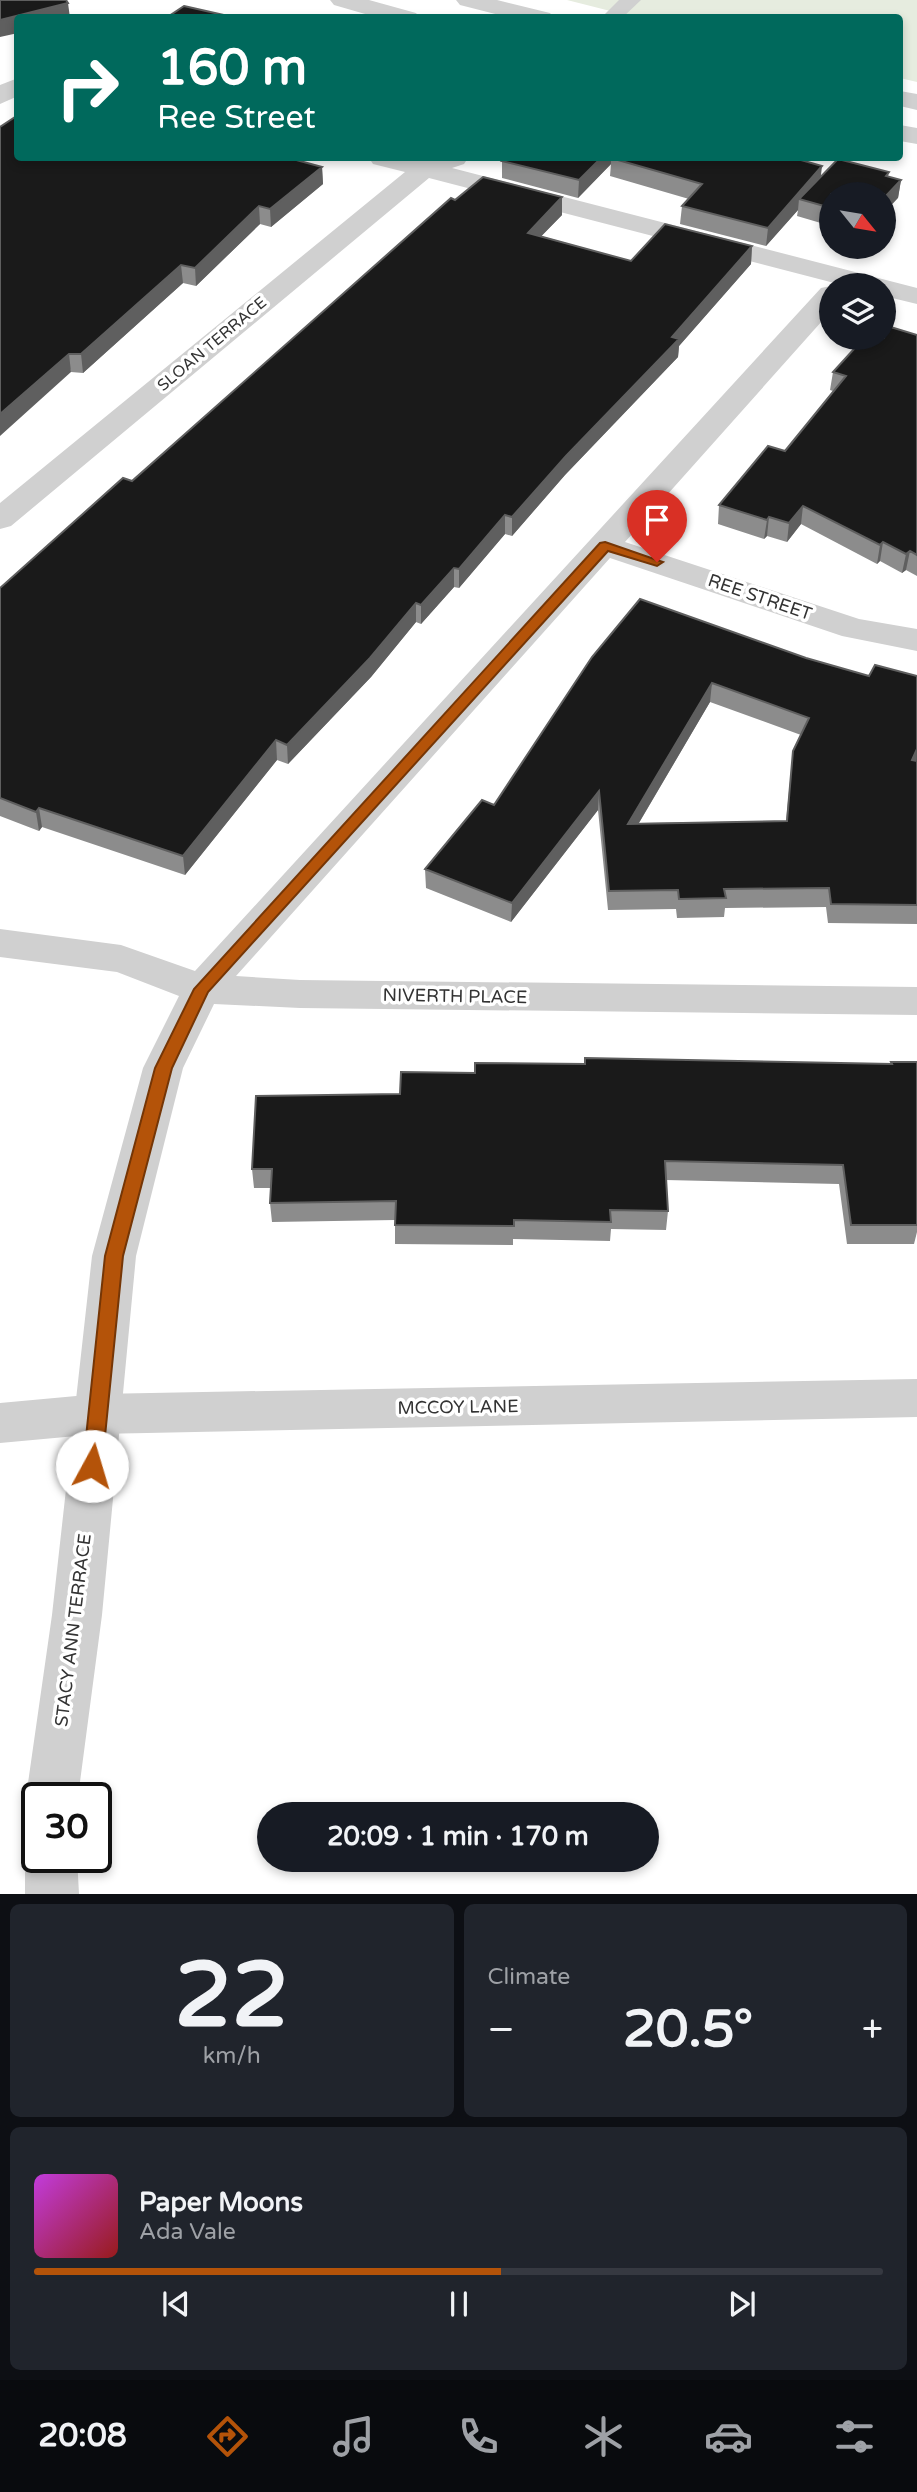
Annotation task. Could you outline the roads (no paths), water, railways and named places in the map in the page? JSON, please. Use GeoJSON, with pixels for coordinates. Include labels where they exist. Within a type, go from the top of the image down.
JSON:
{"type":"FeatureCollection","features":[{"type":"Feature","properties":{"kind":"street"},"geometry":{"type":"LineString","coordinates":[[342,0],[393,14]]}},
{"type":"Feature","properties":{"kind":"street"},"geometry":{"type":"LineString","coordinates":[[468,0],[526,14]]}},
{"type":"Feature","properties":{"kind":"street"},"geometry":{"type":"LineString","coordinates":[[409,161],[427,163],[819,280]]}},
{"type":"Feature","properties":{"kind":"street","name":"SLOAN TERRACE"},"geometry":{"type":"LineString","coordinates":[[0,519],[427,163]]}},
{"type":"Feature","properties":{"kind":"street"},"geometry":{"type":"LineString","coordinates":[[896,291],[917,296]]}},
{"type":"Feature","properties":{"kind":"street","name":"STACY ANN TERRACE"},"geometry":{"type":"LineString","coordinates":[[54,1782],[77,1615],[114,1256],[163,1068],[202,989],[605,546],[819,305]]}},
{"type":"Feature","properties":{"kind":"street","name":"REE STREET"},"geometry":{"type":"LineString","coordinates":[[605,546],[854,629],[917,640]]}},
{"type":"Feature","properties":{"kind":"street","name":"NIVERTH PLACE"},"geometry":{"type":"LineString","coordinates":[[0,943],[121,958],[202,989],[300,994],[917,1001]]}},
{"type":"Feature","properties":{"kind":"street","name":"MCCOY LANE"},"geometry":{"type":"LineString","coordinates":[[0,1423],[98,1414],[917,1398]]}},
{"type":"Feature","properties":{"kind":"street"},"geometry":{"type":"LineString","coordinates":[[51,1873],[52,1894]]}},
{"type":"Feature","properties":{"kind":"lane"},"geometry":{"type":"LineString","coordinates":[[615,14],[631,0]]}}]}
